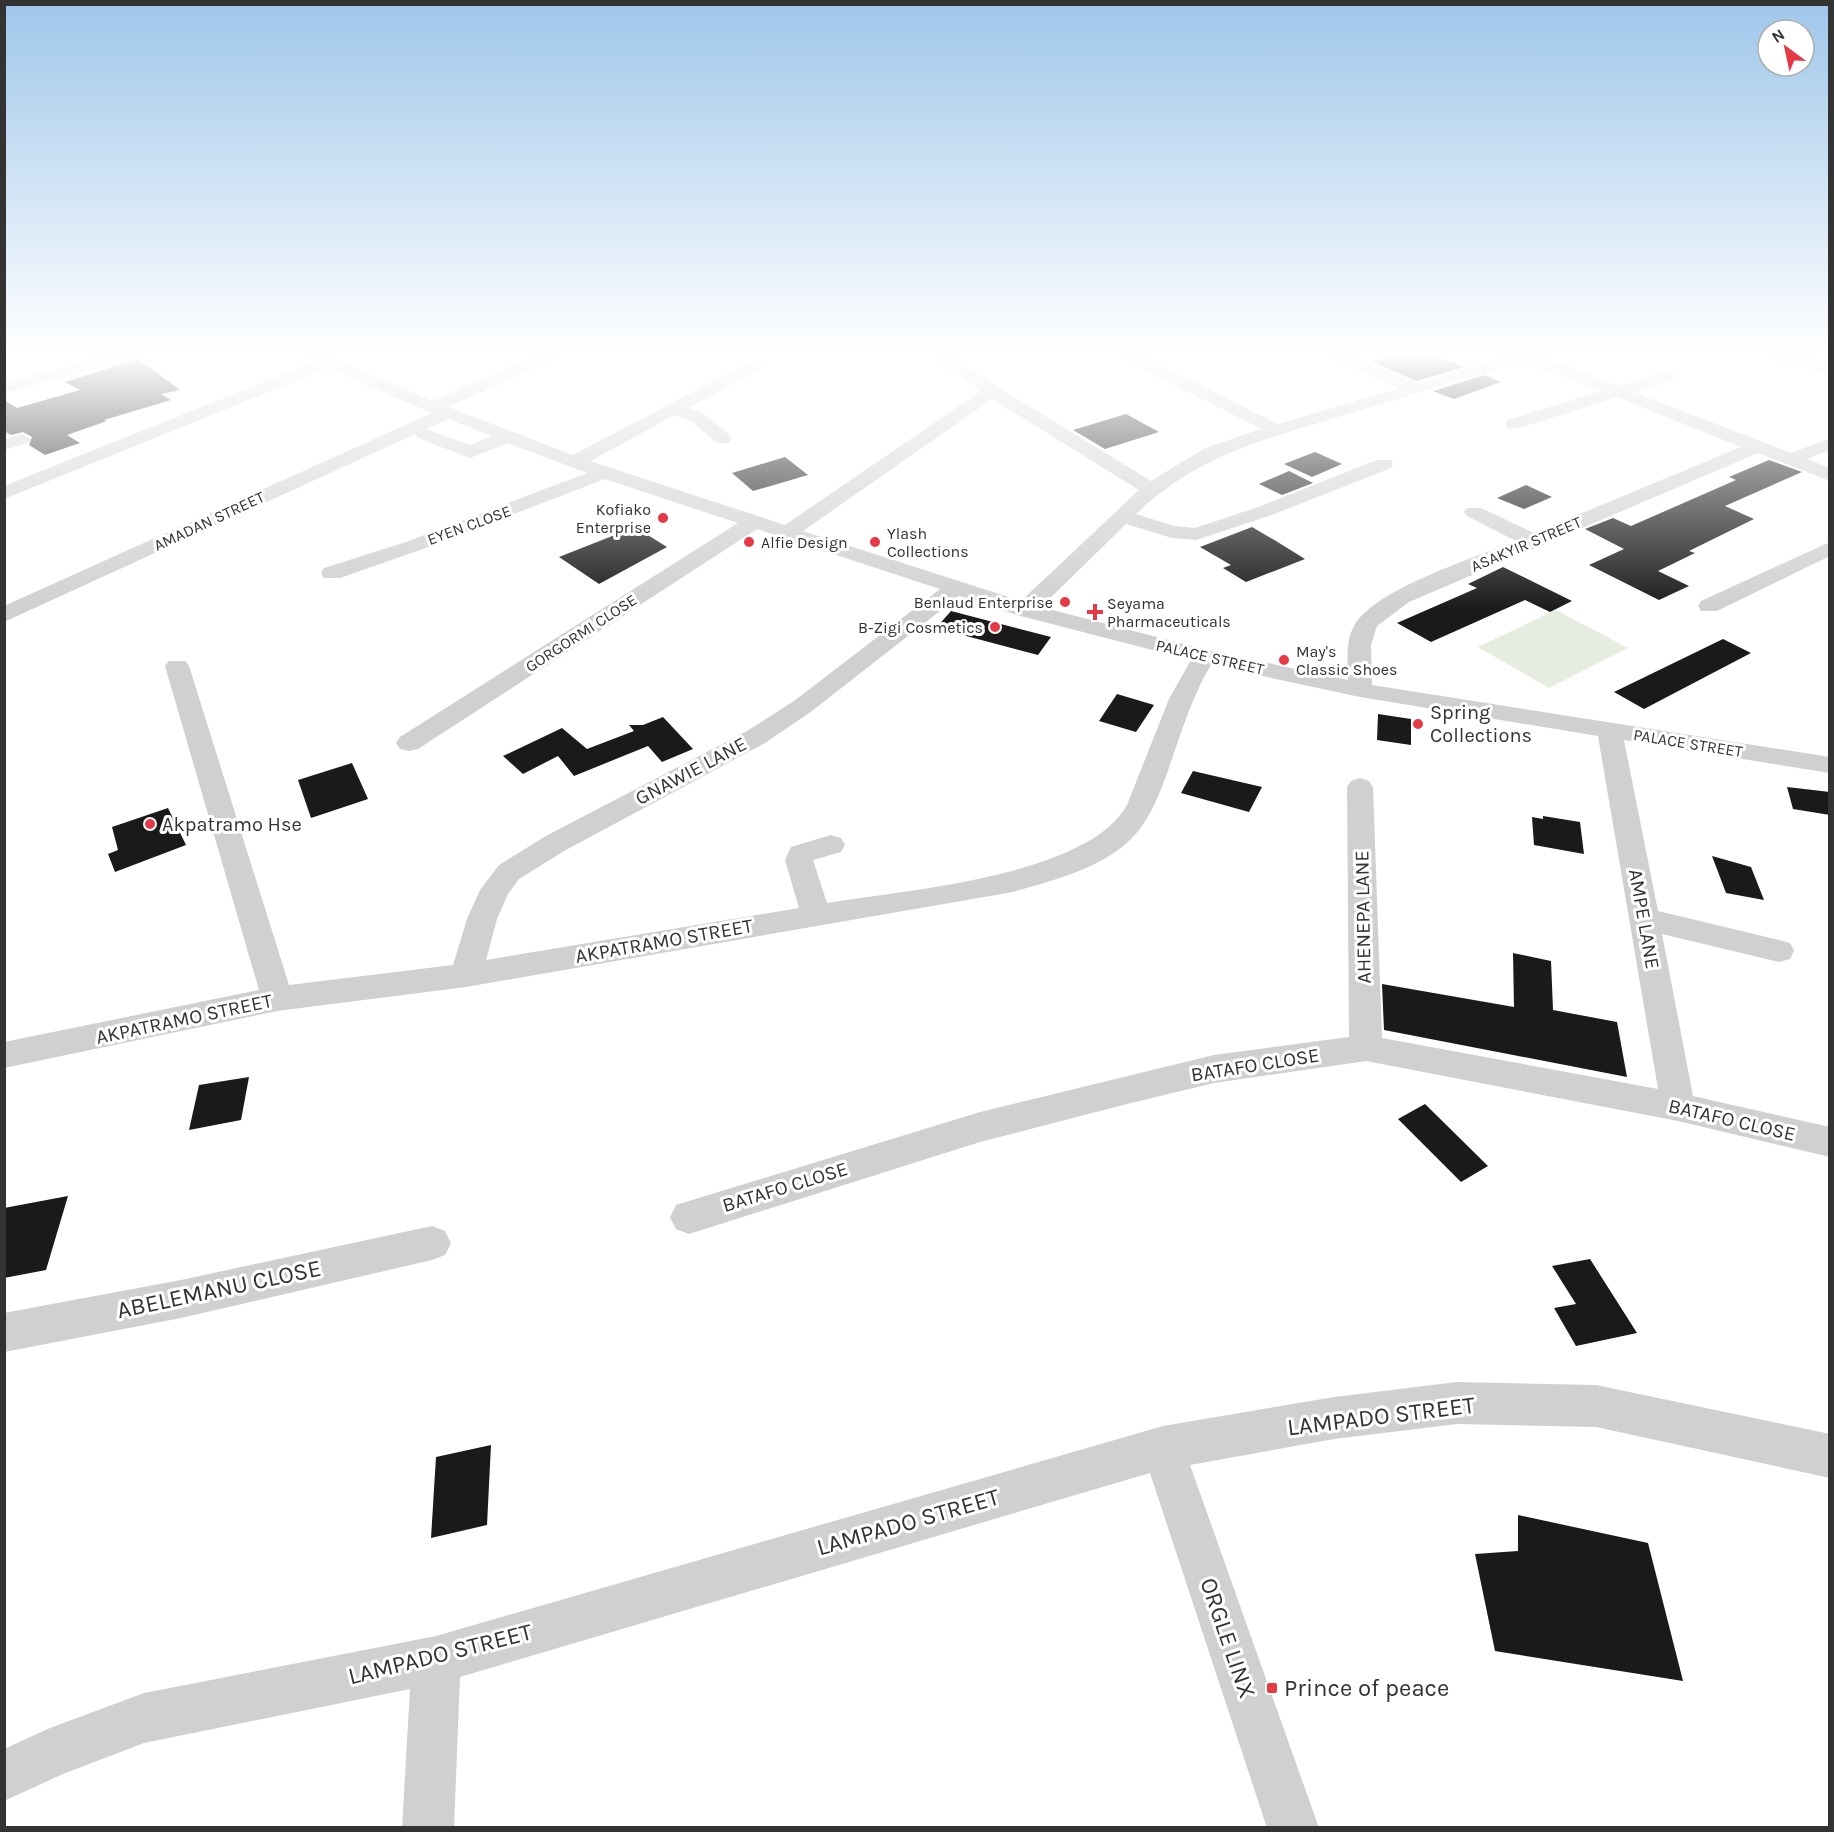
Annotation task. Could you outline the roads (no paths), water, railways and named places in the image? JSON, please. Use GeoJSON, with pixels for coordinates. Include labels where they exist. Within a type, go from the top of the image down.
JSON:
{"type":"FeatureCollection","features":[{"type":"Feature","properties":{"kind":"street"},"geometry":{"type":"LineString","coordinates":[[4,493],[137,439]]}},
{"type":"Feature","properties":{"kind":"street","name":"AMADAN STREET"},"geometry":{"type":"LineString","coordinates":[[4,615],[377,439]]}},
{"type":"Feature","properties":{"kind":"street"},"geometry":{"type":"LineString","coordinates":[[438,439],[470,452],[500,439]]}},
{"type":"Feature","properties":{"kind":"street","name":"PALACE STREET"},"geometry":{"type":"LineString","coordinates":[[517,439],[604,473],[954,589],[1205,657],[1360,690],[1830,765]]}},
{"type":"Feature","properties":{"kind":"street"},"geometry":{"type":"LineString","coordinates":[[574,462],[616,439]]}},
{"type":"Feature","properties":{"kind":"street"},"geometry":{"type":"LineString","coordinates":[[787,532],[921,439]]}},
{"type":"Feature","properties":{"kind":"street"},"geometry":{"type":"LineString","coordinates":[[1071,439],[1151,489]]}},
{"type":"Feature","properties":{"kind":"street"},"geometry":{"type":"LineString","coordinates":[[1025,610],[1151,489],[1212,452],[1248,439]]}},
{"type":"Feature","properties":{"kind":"street"},"geometry":{"type":"LineString","coordinates":[[1737,439],[1830,475]]}},
{"type":"Feature","properties":{"kind":"street"},"geometry":{"type":"LineString","coordinates":[[1790,460],[1830,443]]}},
{"type":"Feature","properties":{"kind":"street","name":"ASAKYIR STREET"},"geometry":{"type":"LineString","coordinates":[[1360,690],[1360,632],[1377,610],[1401,597],[1756,447]]}},
{"type":"Feature","properties":{"kind":"street"},"geometry":{"type":"LineString","coordinates":[[1122,516],[1172,532],[1196,534],[1265,511],[1384,464]]}},
{"type":"Feature","properties":{"kind":"street","name":"EYEN CLOSE"},"geometry":{"type":"LineString","coordinates":[[332,573],[413,546],[604,473]]}},
{"type":"Feature","properties":{"kind":"street"},"geometry":{"type":"LineString","coordinates":[[1474,512],[1533,541]]}},
{"type":"Feature","properties":{"kind":"street","name":"GORGORMI CLOSE"},"geometry":{"type":"LineString","coordinates":[[408,743],[754,522]]}},
{"type":"Feature","properties":{"kind":"street"},"geometry":{"type":"LineString","coordinates":[[1709,606],[1830,548]]}},
{"type":"Feature","properties":{"kind":"street","name":"GNAWIE LANE"},"geometry":{"type":"LineString","coordinates":[[466,975],[482,919],[495,890],[509,872],[531,857],[775,724],[803,706],[954,589]]}},
{"type":"Feature","properties":{"kind":"street","name":"AKPATRAMO STREET"},"geometry":{"type":"LineString","coordinates":[[4,1055],[277,999],[466,975],[1013,882],[1062,866],[1098,849],[1121,832],[1139,809],[1185,690],[1205,657]]}},
{"type":"Feature","properties":{"kind":"street"},"geometry":{"type":"LineString","coordinates":[[177,666],[277,999]]}},
{"type":"Feature","properties":{"kind":"street","name":"AMPE LANE"},"geometry":{"type":"LineString","coordinates":[[1610,731],[1678,1107]]}},
{"type":"Feature","properties":{"kind":"street","name":"AHENEPA LANE"},"geometry":{"type":"LineString","coordinates":[[1360,787],[1366,1048]]}},
{"type":"Feature","properties":{"kind":"street"},"geometry":{"type":"LineString","coordinates":[[816,915],[799,860],[801,854],[808,850],[831,845]]}},
{"type":"Feature","properties":{"kind":"street"},"geometry":{"type":"LineString","coordinates":[[1644,919],[1779,951]]}},
{"type":"Feature","properties":{"kind":"street","name":"BATAFO CLOSE"},"geometry":{"type":"LineString","coordinates":[[689,1216],[980,1127],[1116,1093],[1214,1069],[1366,1048],[1678,1107],[1830,1142]]}},
{"type":"Feature","properties":{"kind":"street","name":"ABELEMANU CLOSE"},"geometry":{"type":"LineString","coordinates":[[4,1333],[182,1299],[432,1243]]}},
{"type":"Feature","properties":{"kind":"street","name":"LAMPADO STREET"},"geometry":{"type":"LineString","coordinates":[[4,1776],[50,1753],[144,1718],[436,1660],[1163,1448],[1334,1418],[1457,1403],[1596,1406],[1830,1456]]}},
{"type":"Feature","properties":{"kind":"street","name":"ORGLE LINX"},"geometry":{"type":"LineString","coordinates":[[1163,1448],[1293,1827]]}},
{"type":"Feature","properties":{"kind":"street"},"geometry":{"type":"LineString","coordinates":[[428,1827],[436,1660]]}},
{"type":"Feature","properties":{"kind":"place","name":"Kofiako Enterprise"},"geometry":{"type":"Point","coordinates":[663,518]}},
{"type":"Feature","properties":{"kind":"place","name":"Alfie Design"},"geometry":{"type":"Point","coordinates":[749,542]}},
{"type":"Feature","properties":{"kind":"place","name":"Ylash Collections"},"geometry":{"type":"Point","coordinates":[875,542]}},
{"type":"Feature","properties":{"kind":"place","name":"Benlaud Enterprise"},"geometry":{"type":"Point","coordinates":[1065,602]}},
{"type":"Feature","properties":{"kind":"place","name":"Seyama Pharmaceuticals"},"geometry":{"type":"Point","coordinates":[1095,612]}},
{"type":"Feature","properties":{"kind":"place","name":"B-Zigi Cosmetics"},"geometry":{"type":"Point","coordinates":[995,627]}},
{"type":"Feature","properties":{"kind":"place","name":"May's Classic Shoes"},"geometry":{"type":"Point","coordinates":[1284,660]}},
{"type":"Feature","properties":{"kind":"place","name":"Spring Collections"},"geometry":{"type":"Point","coordinates":[1418,724]}},
{"type":"Feature","properties":{"kind":"place","name":"Akpatramo Hse"},"geometry":{"type":"Point","coordinates":[150,824]}},
{"type":"Feature","properties":{"kind":"place","name":"Prince of peace"},"geometry":{"type":"Point","coordinates":[1272,1688]}}]}
